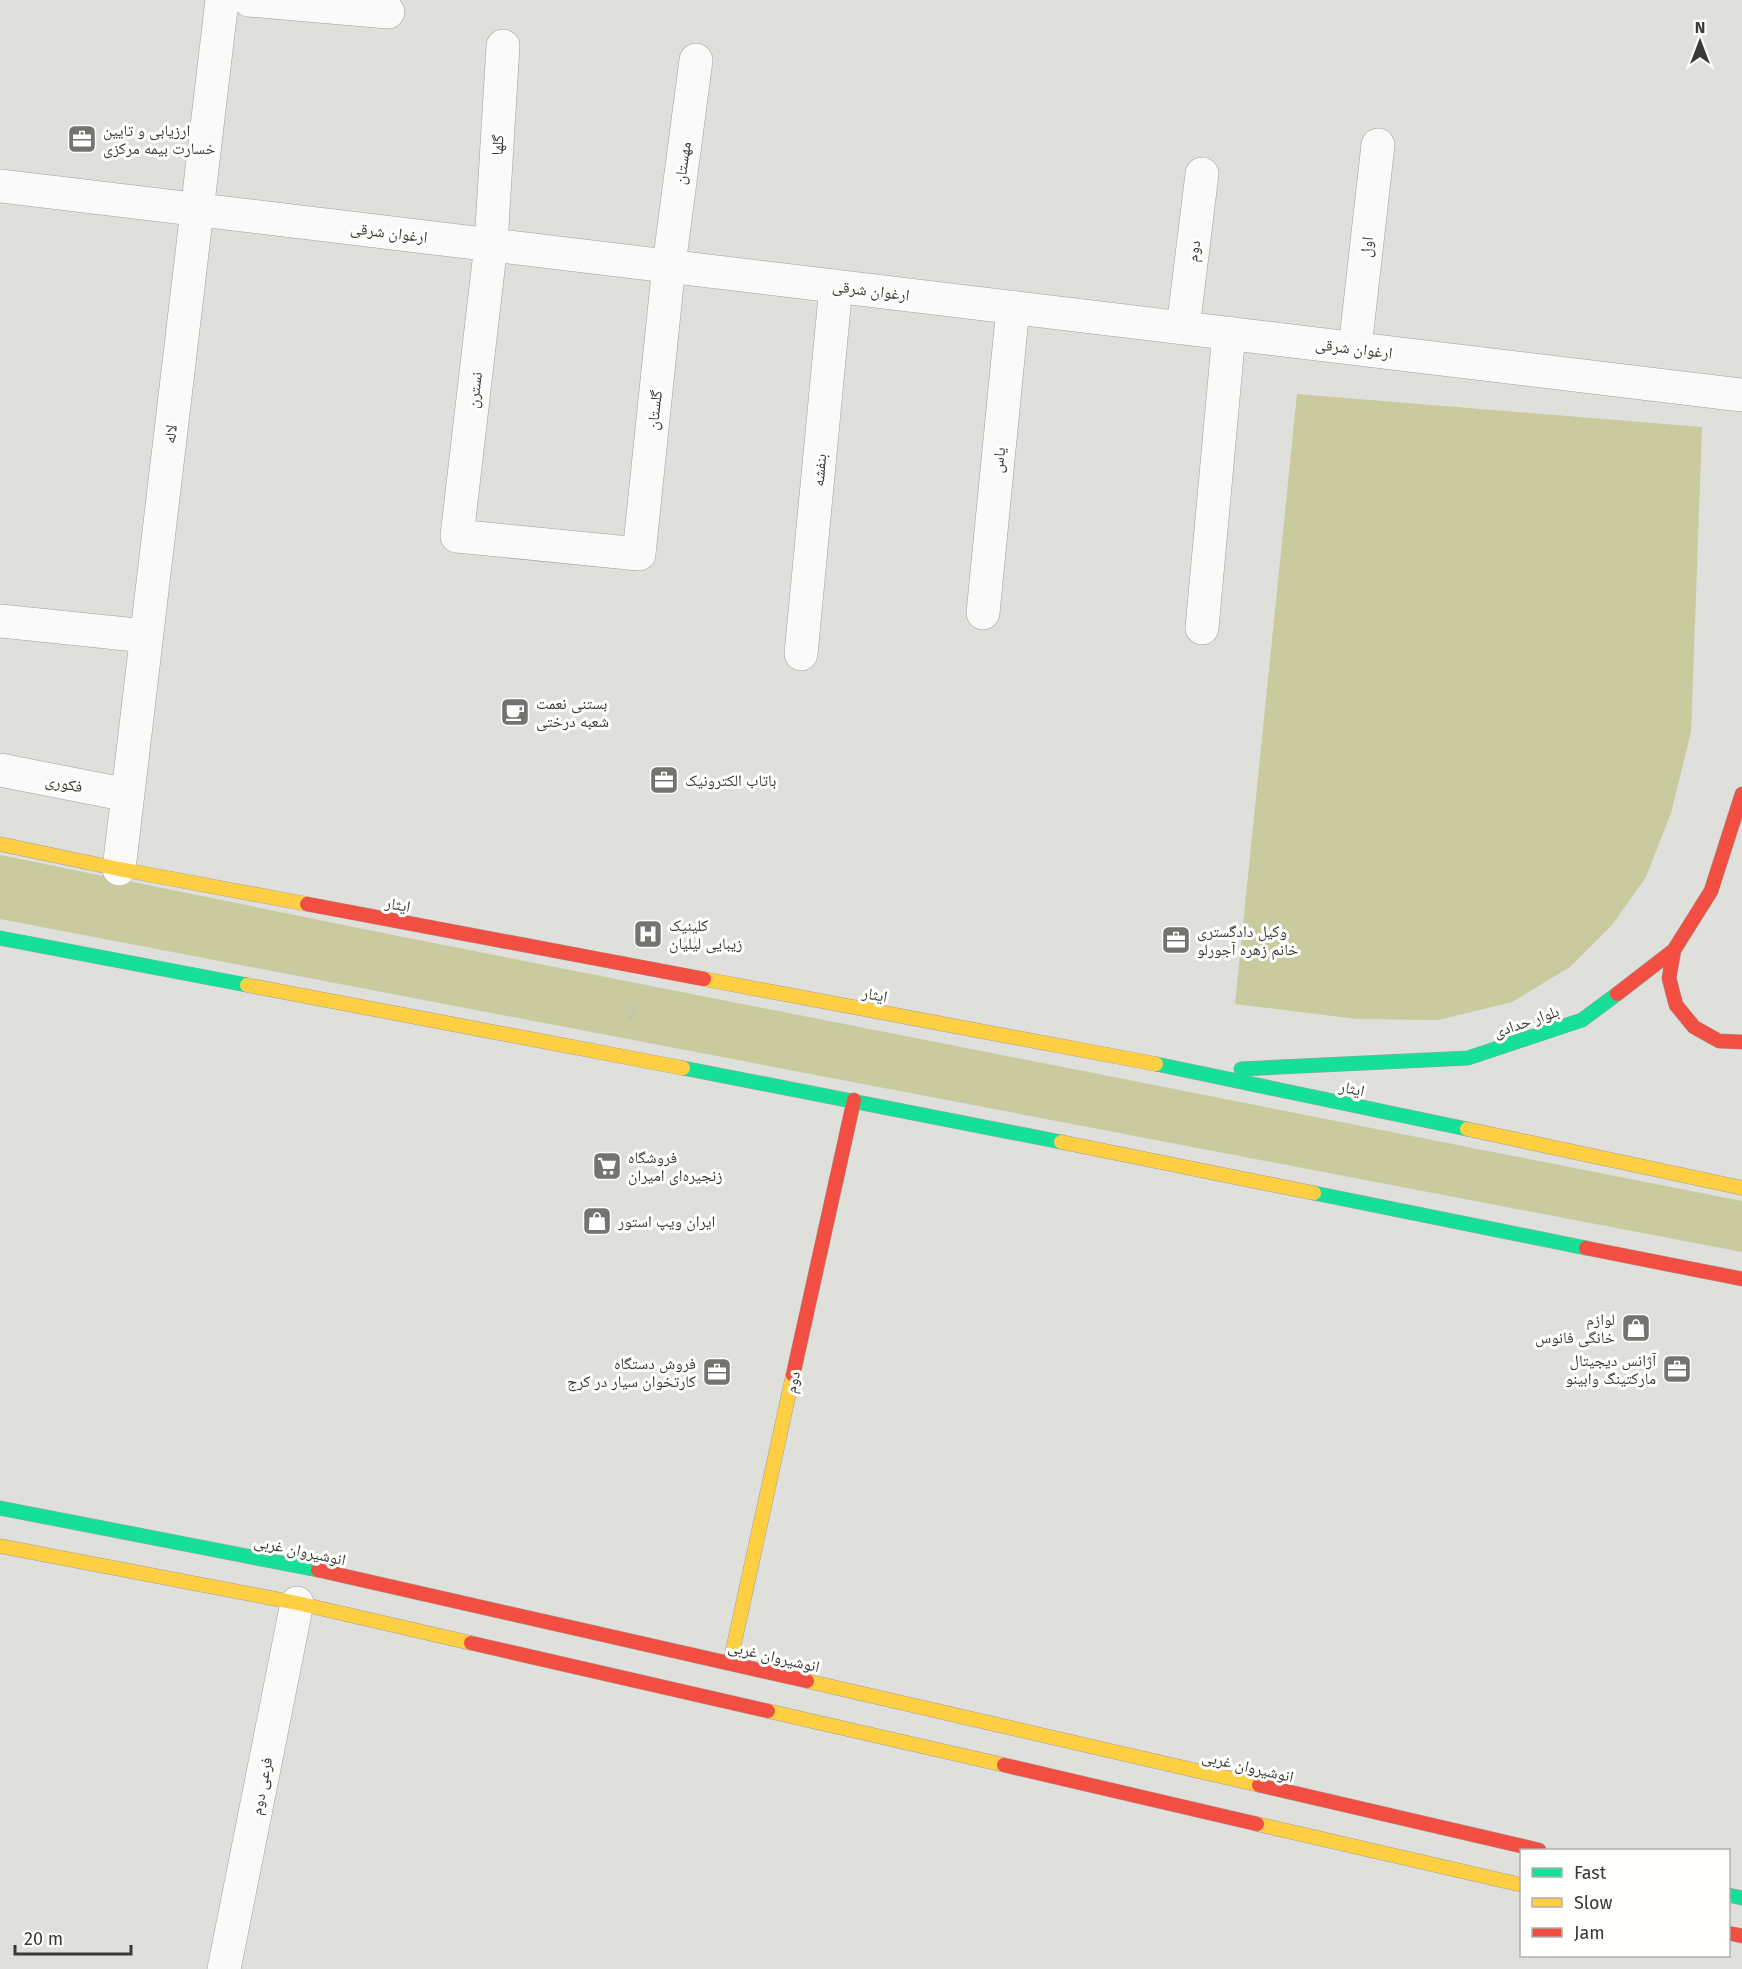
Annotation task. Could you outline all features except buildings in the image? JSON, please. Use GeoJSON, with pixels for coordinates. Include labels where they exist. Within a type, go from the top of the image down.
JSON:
{"type":"FeatureCollection","features":[{"type":"Feature","properties":{"kind":"main road","name":"بلوار حدادی"},"geometry":{"type":"LineString","coordinates":[[1194,1071],[1468,1058],[1582,1020],[1674,950],[1711,891],[1742,794]]}},
{"type":"Feature","properties":{"kind":"main road","name":"ایثار"},"geometry":{"type":"LineString","coordinates":[[0,844],[119,869],[1194,1071],[1742,1188]]}},
{"type":"Feature","properties":{"kind":"main road"},"geometry":{"type":"LineString","coordinates":[[0,938],[854,1100],[1742,1279]]}},
{"type":"Feature","properties":{"kind":"main road"},"geometry":{"type":"LineString","coordinates":[[1674,950],[1669,978],[1676,1005],[1694,1027],[1719,1041],[1742,1042]]}},
{"type":"Feature","properties":{"kind":"main road","name":"دوم"},"geometry":{"type":"LineString","coordinates":[[730,1663],[854,1100]]}},
{"type":"Feature","properties":{"kind":"main road","name":"انوشیروان غربی"},"geometry":{"type":"LineString","coordinates":[[0,1508],[305,1567],[1530,1849]]}},
{"type":"Feature","properties":{"kind":"main road"},"geometry":{"type":"LineString","coordinates":[[0,1546],[297,1603],[1520,1885]]}},
{"type":"Feature","properties":{"kind":"main road"},"geometry":{"type":"LineString","coordinates":[[1380,1852],[1388,1844],[1391,1835],[1390,1816]]}},
{"type":"Feature","properties":{"kind":"street","name":"لاله"},"geometry":{"type":"LineString","coordinates":[[119,869],[222,0]]}},
{"type":"Feature","properties":{"kind":"street"},"geometry":{"type":"LineString","coordinates":[[249,0],[388,12]]}},
{"type":"Feature","properties":{"kind":"street","name":"گلها"},"geometry":{"type":"LineString","coordinates":[[491,244],[503,46]]}},
{"type":"Feature","properties":{"kind":"street","name":"مهستان"},"geometry":{"type":"LineString","coordinates":[[669,266],[696,60]]}},
{"type":"Feature","properties":{"kind":"street","name":"اول"},"geometry":{"type":"LineString","coordinates":[[1355,348],[1378,145]]}},
{"type":"Feature","properties":{"kind":"street","name":"دوم"},"geometry":{"type":"LineString","coordinates":[[1183,328],[1203,174]]}},
{"type":"Feature","properties":{"kind":"street","name":"ارغوان شرقی"},"geometry":{"type":"LineString","coordinates":[[0,186],[1742,395]]}},
{"type":"Feature","properties":{"kind":"street","name":"نسترن"},"geometry":{"type":"LineString","coordinates":[[491,244],[457,536],[639,554]]}},
{"type":"Feature","properties":{"kind":"street","name":"گلستان"},"geometry":{"type":"LineString","coordinates":[[639,554],[669,266]]}},
{"type":"Feature","properties":{"kind":"street","name":"بنفشه"},"geometry":{"type":"LineString","coordinates":[[801,654],[836,286]]}},
{"type":"Feature","properties":{"kind":"street","name":"یاس"},"geometry":{"type":"LineString","coordinates":[[983,613],[1013,307]]}},
{"type":"Feature","properties":{"kind":"street"},"geometry":{"type":"LineString","coordinates":[[1203,628],[1228,333]]}},
{"type":"Feature","properties":{"kind":"street"},"geometry":{"type":"LineString","coordinates":[[0,621],[146,636]]}},
{"type":"Feature","properties":{"kind":"street","name":"فکوری"},"geometry":{"type":"LineString","coordinates":[[0,770],[128,795]]}},
{"type":"Feature","properties":{"kind":"street","name":"فرعی دوم"},"geometry":{"type":"LineString","coordinates":[[224,1969],[297,1603]]}},
{"type":"Feature","properties":{"kind":"path"},"geometry":{"type":"LineString","coordinates":[[625,1056],[639,966]]}},
{"type":"Feature","properties":{"kind":"green space"},"geometry":{"type":"Polygon","coordinates":[[[1297,394],[1702,427],[1691,732],[1671,813],[1646,877],[1612,925],[1570,967],[1512,1002],[1438,1020],[1357,1019],[1235,1004],[1297,394]]]}},
{"type":"Feature","properties":{"kind":"green space"},"geometry":{"type":"Polygon","coordinates":[[[0,855],[393,935],[1742,1201],[1742,1252],[0,919],[0,855]]]}},
{"type":"Feature","properties":{"kind":"traffic: fast"},"geometry":{"type":"LineString","coordinates":[[0,938],[247,985]]}},
{"type":"Feature","properties":{"kind":"traffic: fast"},"geometry":{"type":"LineString","coordinates":[[1241,1069],[1468,1058],[1582,1020],[1617,994]]}},
{"type":"Feature","properties":{"kind":"traffic: fast"},"geometry":{"type":"LineString","coordinates":[[1156,1064],[1467,1129]]}},
{"type":"Feature","properties":{"kind":"traffic: fast"},"geometry":{"type":"LineString","coordinates":[[683,1068],[1061,1142]]}},
{"type":"Feature","properties":{"kind":"traffic: fast"},"geometry":{"type":"LineString","coordinates":[[1314,1193],[1586,1248]]}},
{"type":"Feature","properties":{"kind":"traffic: fast"},"geometry":{"type":"LineString","coordinates":[[0,1508],[318,1570]]}},
{"type":"Feature","properties":{"kind":"traffic: fast"},"geometry":{"type":"LineString","coordinates":[[1730,1895],[1742,1898]]}},
{"type":"Feature","properties":{"kind":"traffic: slow"},"geometry":{"type":"LineString","coordinates":[[0,844],[307,904]]}},
{"type":"Feature","properties":{"kind":"traffic: slow"},"geometry":{"type":"LineString","coordinates":[[704,979],[1156,1064]]}},
{"type":"Feature","properties":{"kind":"traffic: slow"},"geometry":{"type":"LineString","coordinates":[[247,985],[683,1068]]}},
{"type":"Feature","properties":{"kind":"traffic: slow"},"geometry":{"type":"LineString","coordinates":[[1467,1129],[1742,1188]]}},
{"type":"Feature","properties":{"kind":"traffic: slow"},"geometry":{"type":"LineString","coordinates":[[1061,1142],[1314,1193]]}},
{"type":"Feature","properties":{"kind":"traffic: slow"},"geometry":{"type":"LineString","coordinates":[[730,1663],[793,1375]]}},
{"type":"Feature","properties":{"kind":"traffic: slow"},"geometry":{"type":"LineString","coordinates":[[0,1546],[297,1603],[471,1643]]}},
{"type":"Feature","properties":{"kind":"traffic: slow"},"geometry":{"type":"LineString","coordinates":[[807,1681],[1259,1785]]}},
{"type":"Feature","properties":{"kind":"traffic: slow"},"geometry":{"type":"LineString","coordinates":[[768,1711],[1004,1765]]}},
{"type":"Feature","properties":{"kind":"traffic: slow"},"geometry":{"type":"LineString","coordinates":[[1257,1824],[1520,1885]]}},
{"type":"Feature","properties":{"kind":"traffic: jam"},"geometry":{"type":"LineString","coordinates":[[1617,994],[1674,950],[1711,891],[1742,794]]}},
{"type":"Feature","properties":{"kind":"traffic: jam"},"geometry":{"type":"LineString","coordinates":[[307,904],[704,979]]}},
{"type":"Feature","properties":{"kind":"traffic: jam"},"geometry":{"type":"LineString","coordinates":[[1674,950],[1669,978],[1676,1005],[1694,1027],[1719,1041],[1742,1042]]}},
{"type":"Feature","properties":{"kind":"traffic: jam"},"geometry":{"type":"LineString","coordinates":[[793,1375],[854,1100]]}},
{"type":"Feature","properties":{"kind":"traffic: jam"},"geometry":{"type":"LineString","coordinates":[[1586,1248],[1742,1279]]}},
{"type":"Feature","properties":{"kind":"traffic: jam"},"geometry":{"type":"LineString","coordinates":[[318,1570],[807,1681]]}},
{"type":"Feature","properties":{"kind":"traffic: jam"},"geometry":{"type":"LineString","coordinates":[[471,1643],[768,1711]]}},
{"type":"Feature","properties":{"kind":"traffic: jam"},"geometry":{"type":"LineString","coordinates":[[1004,1765],[1257,1824]]}},
{"type":"Feature","properties":{"kind":"traffic: jam"},"geometry":{"type":"LineString","coordinates":[[1259,1785],[1535,1849]]}},
{"type":"Feature","properties":{"kind":"traffic: jam"},"geometry":{"type":"LineString","coordinates":[[1730,1933],[1742,1936]]}},
{"type":"Feature","properties":{"kind":"place","name":"ارزیابی و تایین خسارت بیمه مرکزی"},"geometry":{"type":"Point","coordinates":[82,139]}},
{"type":"Feature","properties":{"kind":"place","name":"بستنی نعمت شعبه درختی"},"geometry":{"type":"Point","coordinates":[515,712]}},
{"type":"Feature","properties":{"kind":"place","name":"باتاب الکترونیک"},"geometry":{"type":"Point","coordinates":[664,780]}},
{"type":"Feature","properties":{"kind":"place","name":"کلینیک زیبایی لیلیان"},"geometry":{"type":"Point","coordinates":[648,934]}},
{"type":"Feature","properties":{"kind":"place","name":"وکیل دادگستری خانم زهره آجورلو"},"geometry":{"type":"Point","coordinates":[1176,940]}},
{"type":"Feature","properties":{"kind":"place","name":"فروشگاه زنجیره‌ای امیران"},"geometry":{"type":"Point","coordinates":[607,1166]}},
{"type":"Feature","properties":{"kind":"place","name":"ایران ویپ استور"},"geometry":{"type":"Point","coordinates":[597,1221]}},
{"type":"Feature","properties":{"kind":"place","name":"لوازم خانگی فانوس"},"geometry":{"type":"Point","coordinates":[1636,1328]}},
{"type":"Feature","properties":{"kind":"place","name":"آژانس دیجیتال مارکتینگ وابینو"},"geometry":{"type":"Point","coordinates":[1677,1369]}},
{"type":"Feature","properties":{"kind":"place","name":"فروش دستگاه کارتخوان سیار در کرج"},"geometry":{"type":"Point","coordinates":[717,1372]}}]}
